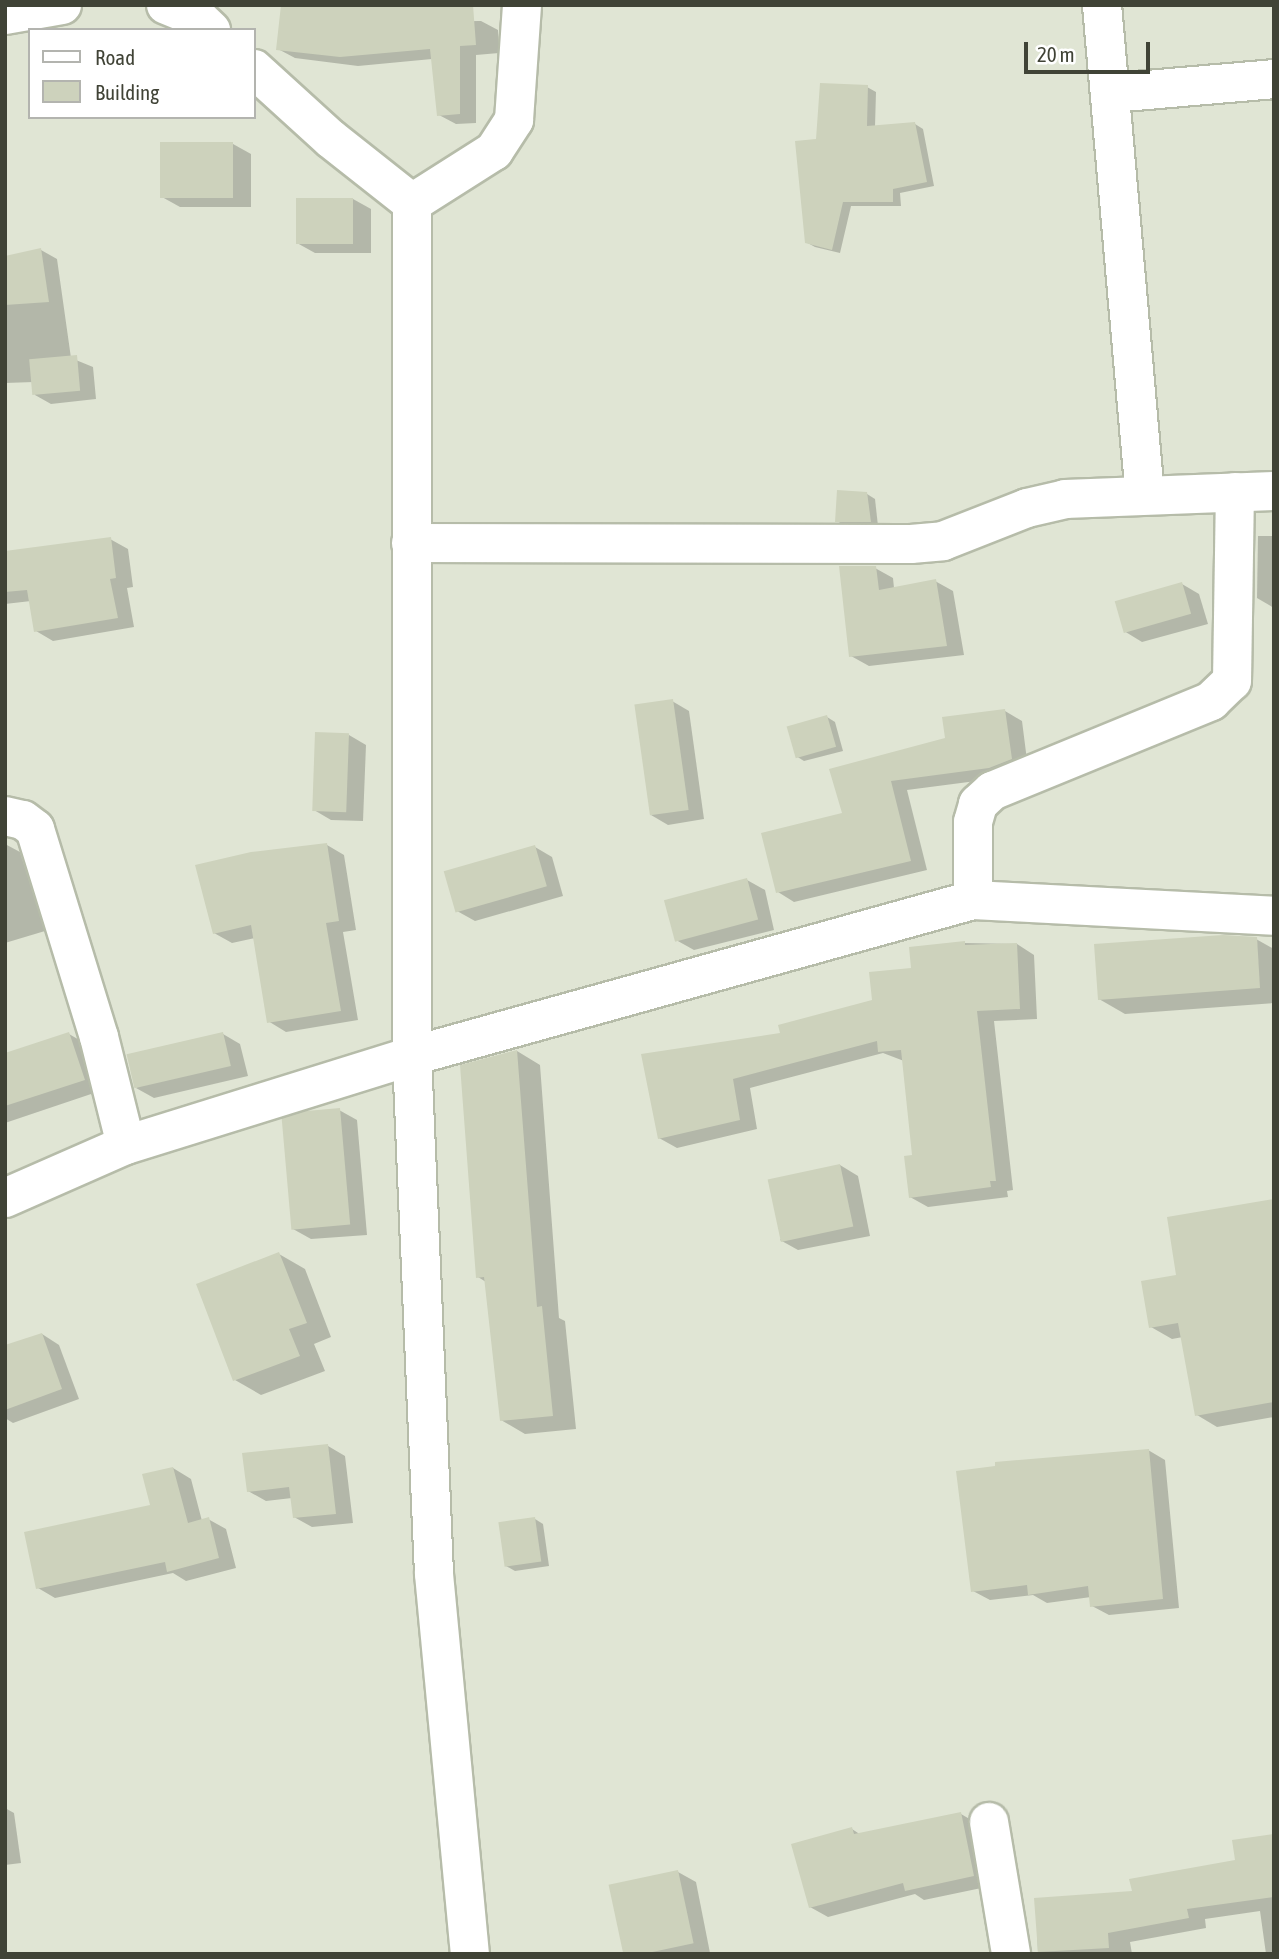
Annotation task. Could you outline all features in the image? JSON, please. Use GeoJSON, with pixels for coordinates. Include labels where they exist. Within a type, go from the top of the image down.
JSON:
{"type":"FeatureCollection","features":[{"type":"Feature","properties":{"kind":"street"},"geometry":{"type":"LineString","coordinates":[[5,15],[62,5]]}},
{"type":"Feature","properties":{"kind":"street"},"geometry":{"type":"LineString","coordinates":[[166,5],[198,18],[209,28]]}},
{"type":"Feature","properties":{"kind":"street"},"geometry":{"type":"LineString","coordinates":[[412,203],[494,151],[514,120],[522,5]]}},
{"type":"Feature","properties":{"kind":"street"},"geometry":{"type":"LineString","coordinates":[[1102,5],[1112,93],[1145,495]]}},
{"type":"Feature","properties":{"kind":"street"},"geometry":{"type":"LineString","coordinates":[[256,71],[412,203],[412,1056],[434,1574],[470,1954]]}},
{"type":"Feature","properties":{"kind":"street"},"geometry":{"type":"LineString","coordinates":[[1112,93],[1274,79]]}},
{"type":"Feature","properties":{"kind":"street"},"geometry":{"type":"LineString","coordinates":[[411,543],[911,544],[943,541],[1053,502],[1145,495],[1274,491]]}},
{"type":"Feature","properties":{"kind":"street"},"geometry":{"type":"LineString","coordinates":[[973,900],[973,822],[978,804],[992,791],[1211,701],[1231,681],[1235,492]]}},
{"type":"Feature","properties":{"kind":"street"},"geometry":{"type":"LineString","coordinates":[[5,816],[23,820],[36,829],[99,1037],[126,1145]]}},
{"type":"Feature","properties":{"kind":"street"},"geometry":{"type":"LineString","coordinates":[[5,1198],[126,1145],[412,1056],[973,900],[1274,916]]}},
{"type":"Feature","properties":{"kind":"street"},"geometry":{"type":"LineString","coordinates":[[989,1822],[1011,1954]]}},
{"type":"Feature","properties":{"kind":"shaded area"},"geometry":{"type":"Polygon","coordinates":[[[5,5],[1274,5],[1274,1954],[5,1954],[5,5]]]}},
{"type":"Feature","properties":{"kind":"building"},"geometry":{"type":"Polygon","coordinates":[[[281,5],[473,5],[476,45],[460,46],[460,114],[437,116],[430,49],[340,57],[276,50],[281,5]]]}},
{"type":"Feature","properties":{"kind":"building"},"geometry":{"type":"Polygon","coordinates":[[[820,83],[868,85],[867,126],[915,122],[927,182],[893,189],[893,202],[843,202],[832,250],[805,243],[795,141],[816,139],[820,83]]]}},
{"type":"Feature","properties":{"kind":"building"},"geometry":{"type":"Polygon","coordinates":[[[160,142],[233,142],[233,198],[160,198],[160,142]]]}},
{"type":"Feature","properties":{"kind":"building"},"geometry":{"type":"Polygon","coordinates":[[[296,198],[353,198],[353,244],[296,244],[296,198]]]}},
{"type":"Feature","properties":{"kind":"building"},"geometry":{"type":"Polygon","coordinates":[[[41,248],[49,302],[5,305],[5,256],[41,248]]]}},
{"type":"Feature","properties":{"kind":"building"},"geometry":{"type":"Polygon","coordinates":[[[77,355],[80,391],[32,395],[29,359],[77,355]]]}},
{"type":"Feature","properties":{"kind":"building"},"geometry":{"type":"Polygon","coordinates":[[[837,490],[867,492],[871,522],[835,522],[837,490]]]}},
{"type":"Feature","properties":{"kind":"building"},"geometry":{"type":"Polygon","coordinates":[[[111,537],[116,578],[110,579],[118,618],[34,632],[27,590],[5,592],[5,551],[111,537]]]}},
{"type":"Feature","properties":{"kind":"building"},"geometry":{"type":"Polygon","coordinates":[[[839,566],[876,566],[879,590],[936,579],[947,646],[849,657],[839,566]]]}},
{"type":"Feature","properties":{"kind":"building"},"geometry":{"type":"Polygon","coordinates":[[[1182,582],[1191,614],[1124,633],[1115,601],[1182,582]]]}},
{"type":"Feature","properties":{"kind":"building"},"geometry":{"type":"Polygon","coordinates":[[[673,699],[689,810],[650,815],[634,704],[673,699]]]}},
{"type":"Feature","properties":{"kind":"building"},"geometry":{"type":"Polygon","coordinates":[[[1005,709],[1012,759],[989,768],[891,781],[911,861],[776,893],[761,833],[842,813],[829,769],[945,738],[942,717],[1005,709]]]}},
{"type":"Feature","properties":{"kind":"building"},"geometry":{"type":"Polygon","coordinates":[[[827,715],[836,747],[796,758],[787,727],[827,715]]]}},
{"type":"Feature","properties":{"kind":"building"},"geometry":{"type":"Polygon","coordinates":[[[315,732],[349,733],[346,812],[312,811],[315,732]]]}},
{"type":"Feature","properties":{"kind":"building"},"geometry":{"type":"Polygon","coordinates":[[[327,843],[339,921],[326,923],[341,1011],[267,1023],[251,925],[213,934],[195,865],[251,852],[327,843]]]}},
{"type":"Feature","properties":{"kind":"building"},"geometry":{"type":"Polygon","coordinates":[[[535,845],[547,886],[456,913],[444,871],[535,845]]]}},
{"type":"Feature","properties":{"kind":"building"},"geometry":{"type":"Polygon","coordinates":[[[747,878],[758,920],[675,942],[664,900],[747,878]]]}},
{"type":"Feature","properties":{"kind":"building"},"geometry":{"type":"Polygon","coordinates":[[[1223,935],[1257,937],[1260,988],[1098,1000],[1094,944],[1223,935]]]}},
{"type":"Feature","properties":{"kind":"building"},"geometry":{"type":"Polygon","coordinates":[[[965,941],[965,945],[1017,943],[1020,1009],[977,1011],[996,1181],[990,1181],[991,1187],[909,1198],[904,1156],[912,1155],[901,1050],[878,1052],[877,1041],[733,1079],[740,1120],[658,1139],[641,1054],[780,1033],[778,1025],[872,1000],[869,972],[911,968],[909,947],[965,941]]]}},
{"type":"Feature","properties":{"kind":"building"},"geometry":{"type":"Polygon","coordinates":[[[69,1032],[85,1080],[5,1106],[5,1053],[69,1032]]]}},
{"type":"Feature","properties":{"kind":"building"},"geometry":{"type":"Polygon","coordinates":[[[223,1032],[231,1066],[134,1088],[127,1054],[223,1032]]]}},
{"type":"Feature","properties":{"kind":"building"},"geometry":{"type":"Polygon","coordinates":[[[517,1050],[537,1307],[542,1306],[553,1416],[500,1421],[484,1277],[476,1278],[460,1065],[517,1050]]]}},
{"type":"Feature","properties":{"kind":"building"},"geometry":{"type":"Polygon","coordinates":[[[340,1108],[350,1225],[291,1230],[281,1113],[340,1108]]]}},
{"type":"Feature","properties":{"kind":"building"},"geometry":{"type":"Polygon","coordinates":[[[840,1164],[853,1227],[781,1242],[768,1179],[840,1164]]]}},
{"type":"Feature","properties":{"kind":"building"},"geometry":{"type":"Polygon","coordinates":[[[1274,1199],[1274,1402],[1195,1416],[1178,1323],[1149,1328],[1141,1281],[1176,1275],[1167,1217],[1274,1199]]]}},
{"type":"Feature","properties":{"kind":"building"},"geometry":{"type":"Polygon","coordinates":[[[279,1252],[307,1323],[289,1329],[300,1356],[233,1381],[196,1284],[279,1252]]]}},
{"type":"Feature","properties":{"kind":"building"},"geometry":{"type":"Polygon","coordinates":[[[42,1333],[62,1389],[5,1410],[5,1345],[42,1333]]]}},
{"type":"Feature","properties":{"kind":"building"},"geometry":{"type":"Polygon","coordinates":[[[328,1444],[336,1514],[293,1518],[289,1487],[247,1492],[242,1453],[328,1444]]]}},
{"type":"Feature","properties":{"kind":"building"},"geometry":{"type":"Polygon","coordinates":[[[1149,1449],[1163,1599],[1090,1607],[1088,1586],[1028,1595],[1027,1585],[971,1592],[956,1471],[995,1466],[995,1462],[1149,1449]]]}},
{"type":"Feature","properties":{"kind":"building"},"geometry":{"type":"Polygon","coordinates":[[[173,1467],[188,1523],[209,1517],[219,1558],[167,1572],[165,1562],[36,1589],[24,1532],[150,1505],[142,1474],[173,1467]]]}},
{"type":"Feature","properties":{"kind":"building"},"geometry":{"type":"Polygon","coordinates":[[[535,1517],[541,1562],[505,1567],[498,1522],[535,1517]]]}},
{"type":"Feature","properties":{"kind":"building"},"geometry":{"type":"Polygon","coordinates":[[[961,1812],[974,1876],[905,1891],[903,1883],[809,1908],[791,1844],[852,1827],[854,1834],[961,1812]]]}},
{"type":"Feature","properties":{"kind":"building"},"geometry":{"type":"Polygon","coordinates":[[[1274,1834],[1274,1897],[1187,1909],[1189,1918],[1108,1933],[1109,1948],[1038,1952],[1034,1898],[1132,1891],[1129,1879],[1235,1860],[1232,1840],[1274,1834]]]}},
{"type":"Feature","properties":{"kind":"building"},"geometry":{"type":"Polygon","coordinates":[[[678,1870],[694,1943],[644,1954],[623,1954],[609,1885],[678,1870]]]}}]}
